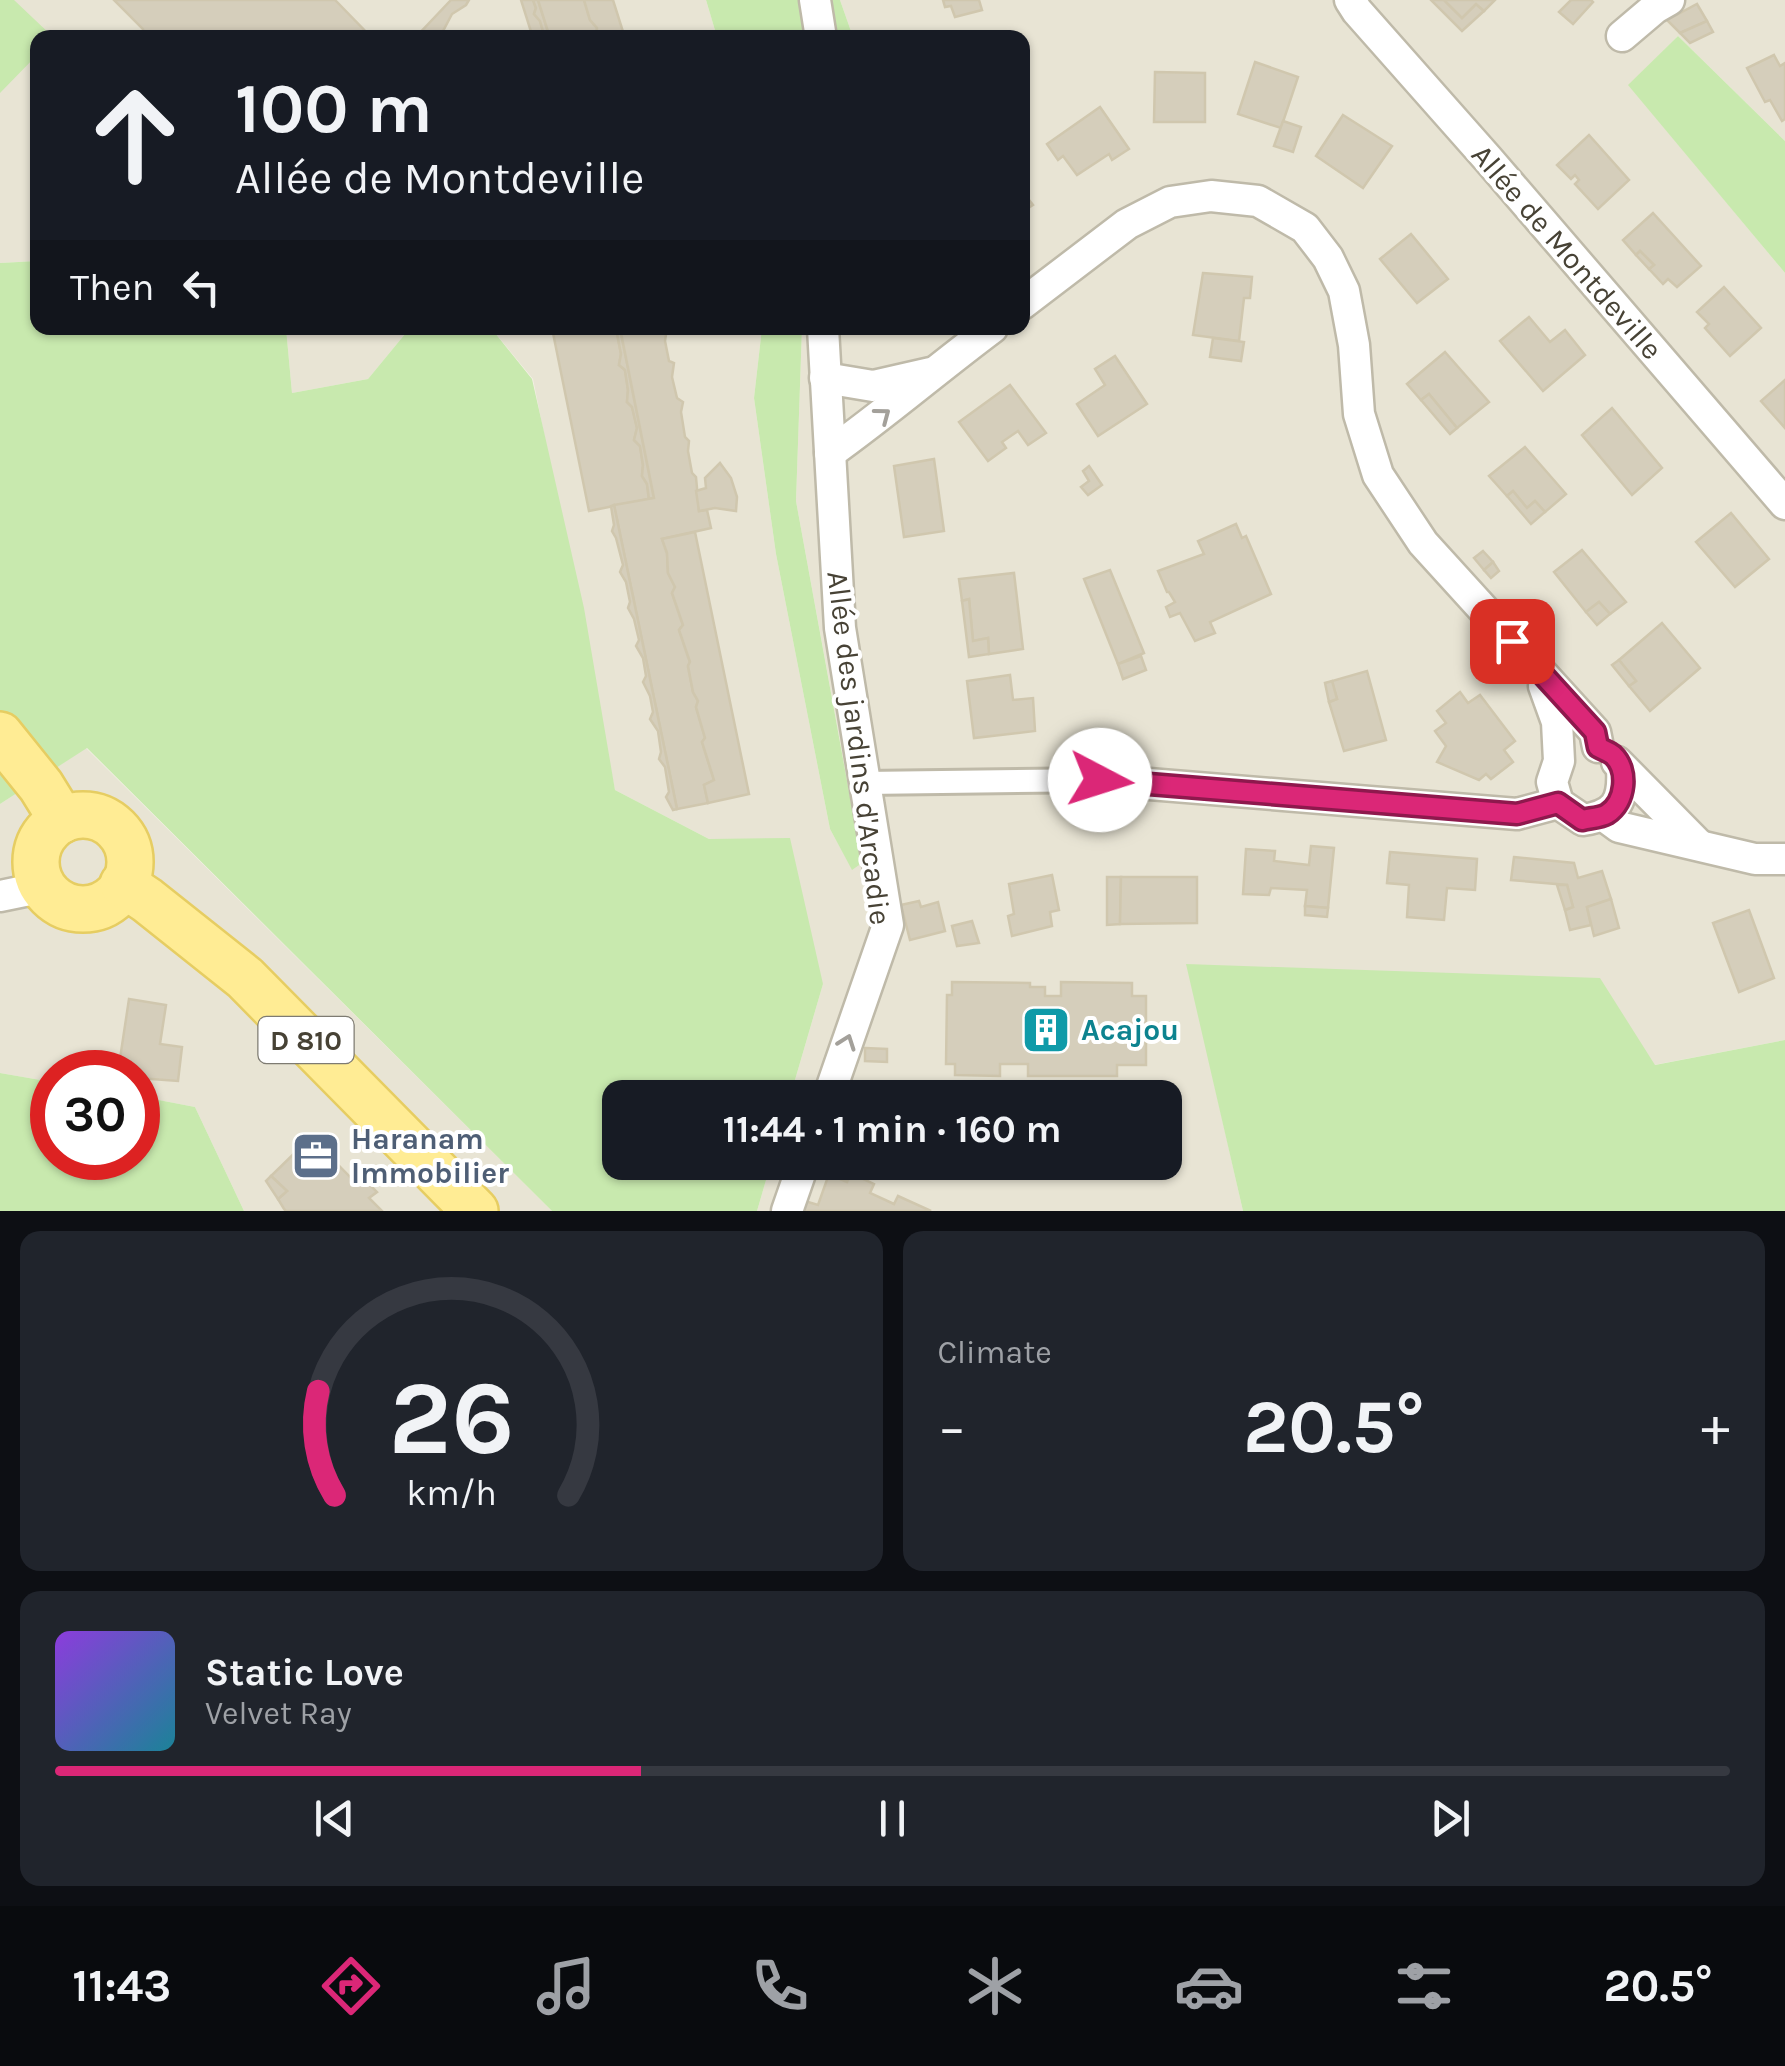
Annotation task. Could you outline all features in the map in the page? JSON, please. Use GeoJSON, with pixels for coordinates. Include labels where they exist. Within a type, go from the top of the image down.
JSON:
{"type":"FeatureCollection","features":[{"type":"Feature","properties":{"kind":"main road"},"geometry":{"type":"LineString","coordinates":[[0,736],[42,786],[62,820]]}},
{"type":"Feature","properties":{"kind":"main road"},"geometry":{"type":"LineString","coordinates":[[82,815],[111,824],[128,849],[130,865],[123,884],[107,903],[92,908],[76,909],[62,904],[49,895],[36,867],[42,838],[62,820],[82,815]]}},
{"type":"Feature","properties":{"kind":"main road","name":"D 810"},"geometry":{"type":"LineString","coordinates":[[123,884],[245,978],[475,1211]]}},
{"type":"Feature","properties":{"kind":"street"},"geometry":{"type":"LineString","coordinates":[[815,0],[820,30]]}},
{"type":"Feature","properties":{"kind":"street","name":"Allée de Montdeville"},"geometry":{"type":"LineString","coordinates":[[1350,0],[1785,504]]}},
{"type":"Feature","properties":{"kind":"street"},"geometry":{"type":"LineString","coordinates":[[1622,36],[1669,0]]}},
{"type":"Feature","properties":{"kind":"street"},"geometry":{"type":"LineString","coordinates":[[1030,298],[1127,224],[1170,202],[1211,196],[1258,201],[1306,228],[1328,258],[1344,291],[1354,345],[1359,414],[1378,475],[1423,543],[1595,732],[1598,747]]}},
{"type":"Feature","properties":{"kind":"street","name":"Allée des jardins d'Arcadie"},"geometry":{"type":"LineString","coordinates":[[823,335],[840,628],[888,925],[834,1080]]}},
{"type":"Feature","properties":{"kind":"street"},"geometry":{"type":"LineString","coordinates":[[830,453],[983,335]]}},
{"type":"Feature","properties":{"kind":"street"},"geometry":{"type":"LineString","coordinates":[[826,378],[873,386],[933,372]]}},
{"type":"Feature","properties":{"kind":"street"},"geometry":{"type":"LineString","coordinates":[[1538,670],[1557,722],[1559,761],[1552,782],[1558,803],[1582,820],[1604,816],[1614,808],[1624,790],[1622,769]]}},
{"type":"Feature","properties":{"kind":"street"},"geometry":{"type":"LineString","coordinates":[[1559,761],[1576,748],[1598,747],[1612,755],[1700,845]]}},
{"type":"Feature","properties":{"kind":"street"},"geometry":{"type":"LineString","coordinates":[[865,783],[1100,780],[1517,814],[1558,803]]}},
{"type":"Feature","properties":{"kind":"street"},"geometry":{"type":"LineString","coordinates":[[1604,816],[1619,827],[1754,858],[1785,859]]}},
{"type":"Feature","properties":{"kind":"street"},"geometry":{"type":"LineString","coordinates":[[0,896],[44,887]]}},
{"type":"Feature","properties":{"kind":"street"},"geometry":{"type":"LineString","coordinates":[[786,1211],[797,1180]]}},
{"type":"Feature","properties":{"kind":"shaded area"},"geometry":{"type":"Polygon","coordinates":[[[0,0],[706,0],[715,30],[30,30],[30,261],[0,263],[0,0]]]}},
{"type":"Feature","properties":{"kind":"shaded area"},"geometry":{"type":"Polygon","coordinates":[[[840,0],[1785,0],[1785,141],[1678,36],[1629,85],[1785,273],[1785,1040],[1654,1065],[1187,964],[1243,1211],[757,1211],[766,1180],[1182,1180],[1182,1080],[795,1080],[823,984],[709,839],[615,790],[533,379],[497,335],[761,335],[754,398],[776,554],[830,829],[852,869],[862,862],[796,501],[802,335],[1030,335],[1030,30],[851,30],[840,0]]]}},
{"type":"Feature","properties":{"kind":"shaded area"},"geometry":{"type":"Polygon","coordinates":[[[287,335],[404,335],[368,379],[292,393],[287,335]]]}},
{"type":"Feature","properties":{"kind":"shaded area"},"geometry":{"type":"Polygon","coordinates":[[[86,748],[552,1211],[244,1211],[195,1107],[160,1100],[160,1050],[30,1050],[30,1078],[0,1073],[0,804],[86,748]]]}},
{"type":"Feature","properties":{"kind":"green space"},"geometry":{"type":"Polygon","coordinates":[[[0,0],[14,0],[46,30],[30,30],[30,62],[0,93],[0,0]]]}},
{"type":"Feature","properties":{"kind":"green space"},"geometry":{"type":"Polygon","coordinates":[[[706,0],[840,0],[851,30],[715,30],[706,0]]]}},
{"type":"Feature","properties":{"kind":"green space"},"geometry":{"type":"Polygon","coordinates":[[[1678,36],[1785,141],[1785,273],[1628,85],[1678,36]]]}},
{"type":"Feature","properties":{"kind":"green space"},"geometry":{"type":"Polygon","coordinates":[[[30,261],[30,335],[287,335],[292,393],[368,379],[404,335],[497,335],[532,379],[584,608],[615,790],[709,839],[790,838],[823,984],[795,1080],[602,1080],[602,1180],[766,1180],[757,1211],[552,1211],[87,748],[0,804],[0,263],[30,261]]]}},
{"type":"Feature","properties":{"kind":"green space"},"geometry":{"type":"Polygon","coordinates":[[[761,335],[802,335],[796,501],[862,863],[852,870],[830,829],[776,554],[754,398],[761,335]]]}},
{"type":"Feature","properties":{"kind":"green space"},"geometry":{"type":"Polygon","coordinates":[[[1186,964],[1600,978],[1655,1065],[1785,1040],[1785,1211],[1243,1211],[1186,964]]]}},
{"type":"Feature","properties":{"kind":"green space"},"geometry":{"type":"Polygon","coordinates":[[[0,1073],[30,1078],[30,1180],[160,1180],[160,1100],[195,1107],[244,1211],[0,1211],[0,1073]]]}},
{"type":"Feature","properties":{"kind":"building"},"geometry":{"type":"Polygon","coordinates":[[[114,0],[335,0],[364,30],[143,30],[114,0]]]}},
{"type":"Feature","properties":{"kind":"building"},"geometry":{"type":"Polygon","coordinates":[[[451,0],[469,0],[452,14],[444,30],[423,30],[451,0]]]}},
{"type":"Feature","properties":{"kind":"building"},"geometry":{"type":"Polygon","coordinates":[[[521,0],[533,0],[534,14],[543,30],[530,30],[521,0]]]}},
{"type":"Feature","properties":{"kind":"building"},"geometry":{"type":"Polygon","coordinates":[[[533,0],[538,0],[547,30],[543,30],[534,14],[533,0]]]}},
{"type":"Feature","properties":{"kind":"building"},"geometry":{"type":"Polygon","coordinates":[[[538,0],[584,0],[597,28],[597,30],[547,30],[538,0]]]}},
{"type":"Feature","properties":{"kind":"building"},"geometry":{"type":"Polygon","coordinates":[[[584,0],[613,0],[622,30],[597,30],[584,0]]]}},
{"type":"Feature","properties":{"kind":"building"},"geometry":{"type":"Polygon","coordinates":[[[943,0],[979,0],[982,10],[955,17],[951,6],[945,7],[943,0]]]}},
{"type":"Feature","properties":{"kind":"building"},"geometry":{"type":"Polygon","coordinates":[[[1431,0],[1444,0],[1462,18],[1476,4],[1484,11],[1462,31],[1431,0]]]}},
{"type":"Feature","properties":{"kind":"building"},"geometry":{"type":"Polygon","coordinates":[[[1444,0],[1495,0],[1484,11],[1476,4],[1462,18],[1444,0]]]}},
{"type":"Feature","properties":{"kind":"building"},"geometry":{"type":"Polygon","coordinates":[[[1571,0],[1593,2],[1573,24],[1559,12],[1571,0]]]}},
{"type":"Feature","properties":{"kind":"building"},"geometry":{"type":"Polygon","coordinates":[[[1697,4],[1707,21],[1680,33],[1667,20],[1697,4]]]}},
{"type":"Feature","properties":{"kind":"building"},"geometry":{"type":"Polygon","coordinates":[[[1707,21],[1713,32],[1690,43],[1680,33],[1707,21]]]}},
{"type":"Feature","properties":{"kind":"building"},"geometry":{"type":"Polygon","coordinates":[[[1774,55],[1780,66],[1785,63],[1782,121],[1770,100],[1765,102],[1747,68],[1774,55]]]}},
{"type":"Feature","properties":{"kind":"building"},"geometry":{"type":"Polygon","coordinates":[[[1255,62],[1298,77],[1281,128],[1238,114],[1255,62]]]}},
{"type":"Feature","properties":{"kind":"building"},"geometry":{"type":"Polygon","coordinates":[[[1155,72],[1205,73],[1205,122],[1154,122],[1155,72]]]}},
{"type":"Feature","properties":{"kind":"building"},"geometry":{"type":"Polygon","coordinates":[[[1100,107],[1129,149],[1112,160],[1109,154],[1077,175],[1063,156],[1058,160],[1047,144],[1100,107]]]}},
{"type":"Feature","properties":{"kind":"building"},"geometry":{"type":"Polygon","coordinates":[[[1343,115],[1392,146],[1363,188],[1316,156],[1343,115]]]}},
{"type":"Feature","properties":{"kind":"building"},"geometry":{"type":"Polygon","coordinates":[[[1283,121],[1301,127],[1293,152],[1274,146],[1283,121]]]}},
{"type":"Feature","properties":{"kind":"building"},"geometry":{"type":"Polygon","coordinates":[[[1589,135],[1629,180],[1598,209],[1575,184],[1579,180],[1575,175],[1571,179],[1557,165],[1589,135]]]}},
{"type":"Feature","properties":{"kind":"building"},"geometry":{"type":"Polygon","coordinates":[[[1653,213],[1701,266],[1677,287],[1668,279],[1663,284],[1649,269],[1654,265],[1640,251],[1636,255],[1623,240],[1653,213]]]}},
{"type":"Feature","properties":{"kind":"building"},"geometry":{"type":"Polygon","coordinates":[[[1411,234],[1448,279],[1417,303],[1380,259],[1411,234]]]}},
{"type":"Feature","properties":{"kind":"building"},"geometry":{"type":"Polygon","coordinates":[[[1640,251],[1654,265],[1649,269],[1636,255],[1640,251]]]}},
{"type":"Feature","properties":{"kind":"building"},"geometry":{"type":"Polygon","coordinates":[[[1203,273],[1252,277],[1250,298],[1244,298],[1239,341],[1193,335],[1203,273]]]}},
{"type":"Feature","properties":{"kind":"building"},"geometry":{"type":"Polygon","coordinates":[[[1724,287],[1761,328],[1730,356],[1705,328],[1709,324],[1697,312],[1724,287]]]}},
{"type":"Feature","properties":{"kind":"building"},"geometry":{"type":"Polygon","coordinates":[[[1529,317],[1550,342],[1565,330],[1585,355],[1543,391],[1500,341],[1529,317]]]}},
{"type":"Feature","properties":{"kind":"building"},"geometry":{"type":"Polygon","coordinates":[[[553,335],[617,335],[619,365],[625,370],[627,402],[637,428],[634,440],[640,446],[642,476],[649,499],[589,511],[553,335]]]}},
{"type":"Feature","properties":{"kind":"building"},"geometry":{"type":"Polygon","coordinates":[[[617,335],[621,335],[654,498],[649,499],[642,476],[640,446],[634,440],[637,428],[627,402],[625,370],[619,365],[617,335]]]}},
{"type":"Feature","properties":{"kind":"building"},"geometry":{"type":"Polygon","coordinates":[[[621,335],[666,335],[669,361],[674,363],[672,377],[677,398],[683,402],[681,412],[696,477],[699,511],[707,510],[711,528],[662,539],[668,573],[675,587],[672,593],[683,625],[679,630],[698,701],[696,707],[705,738],[702,742],[714,780],[704,785],[708,803],[677,809],[614,505],[654,498],[621,335]]]}},
{"type":"Feature","properties":{"kind":"building"},"geometry":{"type":"Polygon","coordinates":[[[1213,338],[1244,342],[1241,361],[1210,357],[1213,338]]]}},
{"type":"Feature","properties":{"kind":"building"},"geometry":{"type":"Polygon","coordinates":[[[1445,352],[1489,402],[1457,428],[1429,394],[1421,400],[1407,384],[1445,352]]]}},
{"type":"Feature","properties":{"kind":"building"},"geometry":{"type":"Polygon","coordinates":[[[1115,356],[1147,404],[1098,436],[1077,404],[1105,385],[1095,369],[1115,356]]]}},
{"type":"Feature","properties":{"kind":"building"},"geometry":{"type":"Polygon","coordinates":[[[1785,380],[1785,428],[1761,401],[1785,380]]]}},
{"type":"Feature","properties":{"kind":"building"},"geometry":{"type":"Polygon","coordinates":[[[1010,385],[1046,433],[1028,445],[1018,431],[1002,442],[1006,448],[988,461],[959,422],[1010,385]]]}},
{"type":"Feature","properties":{"kind":"building"},"geometry":{"type":"Polygon","coordinates":[[[1429,394],[1457,428],[1450,434],[1421,400],[1429,394]]]}},
{"type":"Feature","properties":{"kind":"building"},"geometry":{"type":"Polygon","coordinates":[[[1612,408],[1662,468],[1632,495],[1582,435],[1612,408]]]}},
{"type":"Feature","properties":{"kind":"building"},"geometry":{"type":"Polygon","coordinates":[[[1525,447],[1566,494],[1545,512],[1535,501],[1527,508],[1513,491],[1507,496],[1489,476],[1525,447]]]}},
{"type":"Feature","properties":{"kind":"building"},"geometry":{"type":"Polygon","coordinates":[[[934,459],[944,531],[904,537],[894,466],[934,459]]]}},
{"type":"Feature","properties":{"kind":"building"},"geometry":{"type":"Polygon","coordinates":[[[720,463],[731,478],[737,497],[736,511],[699,511],[696,491],[706,488],[705,478],[720,463]]]}},
{"type":"Feature","properties":{"kind":"building"},"geometry":{"type":"Polygon","coordinates":[[[1089,466],[1102,485],[1088,495],[1081,487],[1089,481],[1083,471],[1089,466]]]}},
{"type":"Feature","properties":{"kind":"building"},"geometry":{"type":"Polygon","coordinates":[[[1513,491],[1527,508],[1535,501],[1545,512],[1531,524],[1507,496],[1513,491]]]}},
{"type":"Feature","properties":{"kind":"building"},"geometry":{"type":"Polygon","coordinates":[[[614,505],[677,809],[673,810],[666,797],[669,792],[665,767],[659,759],[658,731],[650,719],[653,712],[643,682],[643,658],[636,646],[639,640],[612,531],[614,505]]]}},
{"type":"Feature","properties":{"kind":"building"},"geometry":{"type":"Polygon","coordinates":[[[1731,513],[1769,559],[1735,587],[1696,542],[1731,513]]]}},
{"type":"Feature","properties":{"kind":"building"},"geometry":{"type":"Polygon","coordinates":[[[1236,524],[1242,538],[1246,536],[1271,594],[1210,622],[1215,633],[1195,641],[1180,613],[1170,617],[1166,607],[1175,602],[1158,571],[1204,554],[1198,541],[1236,524]]]}},
{"type":"Feature","properties":{"kind":"building"},"geometry":{"type":"Polygon","coordinates":[[[695,532],[749,794],[708,803],[704,785],[714,780],[702,742],[705,738],[696,707],[698,701],[679,630],[683,625],[672,593],[675,587],[668,573],[662,539],[695,532]]]}},
{"type":"Feature","properties":{"kind":"building"},"geometry":{"type":"Polygon","coordinates":[[[1582,550],[1626,602],[1610,614],[1599,602],[1586,612],[1554,572],[1582,550]]]}},
{"type":"Feature","properties":{"kind":"building"},"geometry":{"type":"Polygon","coordinates":[[[1483,551],[1493,562],[1484,570],[1474,558],[1483,551]]]}},
{"type":"Feature","properties":{"kind":"building"},"geometry":{"type":"Polygon","coordinates":[[[1493,562],[1499,571],[1491,578],[1484,570],[1493,562]]]}},
{"type":"Feature","properties":{"kind":"building"},"geometry":{"type":"Polygon","coordinates":[[[1110,570],[1144,653],[1118,664],[1084,579],[1110,570]]]}},
{"type":"Feature","properties":{"kind":"building"},"geometry":{"type":"Polygon","coordinates":[[[1014,573],[1023,649],[989,654],[988,638],[973,641],[969,599],[962,601],[959,579],[1014,573]]]}},
{"type":"Feature","properties":{"kind":"building"},"geometry":{"type":"Polygon","coordinates":[[[969,599],[973,641],[988,638],[989,654],[969,657],[962,601],[969,599]]]}},
{"type":"Feature","properties":{"kind":"building"},"geometry":{"type":"Polygon","coordinates":[[[1599,602],[1610,614],[1597,625],[1586,612],[1599,602]]]}},
{"type":"Feature","properties":{"kind":"building"},"geometry":{"type":"Polygon","coordinates":[[[1662,623],[1700,668],[1650,711],[1629,686],[1636,681],[1619,660],[1662,623]]]}},
{"type":"Feature","properties":{"kind":"building"},"geometry":{"type":"Polygon","coordinates":[[[1141,656],[1146,670],[1123,679],[1118,664],[1141,656]]]}},
{"type":"Feature","properties":{"kind":"building"},"geometry":{"type":"Polygon","coordinates":[[[1619,660],[1636,681],[1629,686],[1612,665],[1619,660]]]}},
{"type":"Feature","properties":{"kind":"building"},"geometry":{"type":"Polygon","coordinates":[[[1367,671],[1386,740],[1344,751],[1329,702],[1337,699],[1332,681],[1367,671]]]}},
{"type":"Feature","properties":{"kind":"building"},"geometry":{"type":"Polygon","coordinates":[[[1010,675],[1013,700],[1033,698],[1035,731],[974,738],[967,681],[1010,675]]]}},
{"type":"Feature","properties":{"kind":"building"},"geometry":{"type":"Polygon","coordinates":[[[1332,681],[1337,699],[1329,702],[1325,683],[1332,681]]]}},
{"type":"Feature","properties":{"kind":"building"},"geometry":{"type":"Polygon","coordinates":[[[1460,692],[1468,703],[1480,695],[1515,741],[1504,750],[1513,762],[1491,779],[1486,774],[1479,780],[1437,762],[1446,746],[1435,731],[1446,723],[1437,711],[1460,692]]]}},
{"type":"Feature","properties":{"kind":"building"},"geometry":{"type":"Polygon","coordinates":[[[1311,846],[1334,848],[1328,908],[1305,906],[1307,890],[1271,888],[1269,895],[1243,894],[1246,849],[1275,851],[1274,861],[1309,865],[1311,846]]]}},
{"type":"Feature","properties":{"kind":"building"},"geometry":{"type":"Polygon","coordinates":[[[1390,852],[1477,859],[1475,890],[1447,888],[1444,920],[1407,917],[1409,885],[1387,883],[1390,852]]]}},
{"type":"Feature","properties":{"kind":"building"},"geometry":{"type":"Polygon","coordinates":[[[1514,857],[1574,863],[1578,878],[1602,871],[1611,899],[1587,907],[1591,925],[1570,930],[1565,910],[1573,907],[1567,885],[1511,880],[1514,857]]]}},
{"type":"Feature","properties":{"kind":"building"},"geometry":{"type":"Polygon","coordinates":[[[1052,875],[1059,910],[1050,912],[1052,926],[1012,936],[1008,916],[1014,914],[1009,884],[1052,875]]]}},
{"type":"Feature","properties":{"kind":"building"},"geometry":{"type":"Polygon","coordinates":[[[1107,877],[1121,877],[1120,924],[1107,925],[1107,877]]]}},
{"type":"Feature","properties":{"kind":"building"},"geometry":{"type":"Polygon","coordinates":[[[1121,877],[1197,877],[1197,923],[1120,924],[1121,877]]]}},
{"type":"Feature","properties":{"kind":"building"},"geometry":{"type":"Polygon","coordinates":[[[1557,885],[1567,885],[1573,907],[1565,910],[1557,885]]]}},
{"type":"Feature","properties":{"kind":"building"},"geometry":{"type":"Polygon","coordinates":[[[1611,899],[1619,928],[1594,936],[1587,907],[1611,899]]]}},
{"type":"Feature","properties":{"kind":"building"},"geometry":{"type":"Polygon","coordinates":[[[919,901],[921,907],[938,902],[945,931],[910,940],[901,905],[919,901]]]}},
{"type":"Feature","properties":{"kind":"building"},"geometry":{"type":"Polygon","coordinates":[[[1305,906],[1328,908],[1327,917],[1305,915],[1305,906]]]}},
{"type":"Feature","properties":{"kind":"building"},"geometry":{"type":"Polygon","coordinates":[[[1749,910],[1774,978],[1739,992],[1713,923],[1749,910]]]}},
{"type":"Feature","properties":{"kind":"building"},"geometry":{"type":"Polygon","coordinates":[[[972,921],[979,943],[957,946],[952,926],[972,921]]]}},
{"type":"Feature","properties":{"kind":"building","name":"Acajou"},"geometry":{"type":"Polygon","coordinates":[[[952,982],[1030,983],[1030,987],[1045,987],[1045,996],[1061,996],[1061,982],[1132,983],[1132,996],[1146,996],[1146,1065],[1117,1065],[1117,1076],[1028,1076],[1028,1064],[1000,1064],[1000,1076],[955,1075],[955,1064],[946,1064],[947,995],[952,995],[952,982]]]}},
{"type":"Feature","properties":{"kind":"building"},"geometry":{"type":"Polygon","coordinates":[[[129,999],[166,1005],[160,1044],[182,1047],[178,1081],[160,1080],[160,1050],[121,1050],[129,999]]]}},
{"type":"Feature","properties":{"kind":"building"},"geometry":{"type":"Polygon","coordinates":[[[865,1048],[887,1049],[887,1062],[865,1061],[865,1048]]]}},
{"type":"Feature","properties":{"kind":"building"},"geometry":{"type":"Polygon","coordinates":[[[311,1137],[357,1184],[363,1178],[377,1192],[369,1198],[382,1211],[284,1209],[278,1199],[287,1191],[271,1176],[311,1137]]]}},
{"type":"Feature","properties":{"kind":"building"},"geometry":{"type":"Polygon","coordinates":[[[271,1176],[287,1191],[278,1199],[266,1181],[271,1176]]]}},
{"type":"Feature","properties":{"kind":"building"},"geometry":{"type":"Polygon","coordinates":[[[827,1180],[866,1180],[874,1184],[870,1193],[894,1204],[898,1196],[931,1211],[802,1211],[805,1201],[818,1205],[827,1180]]]}},
{"type":"Feature","properties":{"kind":"place","name":"Acajou"},"geometry":{"type":"Point","coordinates":[1046,1030]}},
{"type":"Feature","properties":{"kind":"place","name":"Haranam Immobilier"},"geometry":{"type":"Point","coordinates":[316,1156]}},
{"type":"Feature","properties":{"kind":"route"},"geometry":{"type":"LineString","coordinates":[[1100,780],[1517,814],[1558,803],[1582,820],[1604,816],[1614,808],[1624,790],[1622,769],[1612,755],[1598,747],[1595,732],[1512,641]]}}]}
